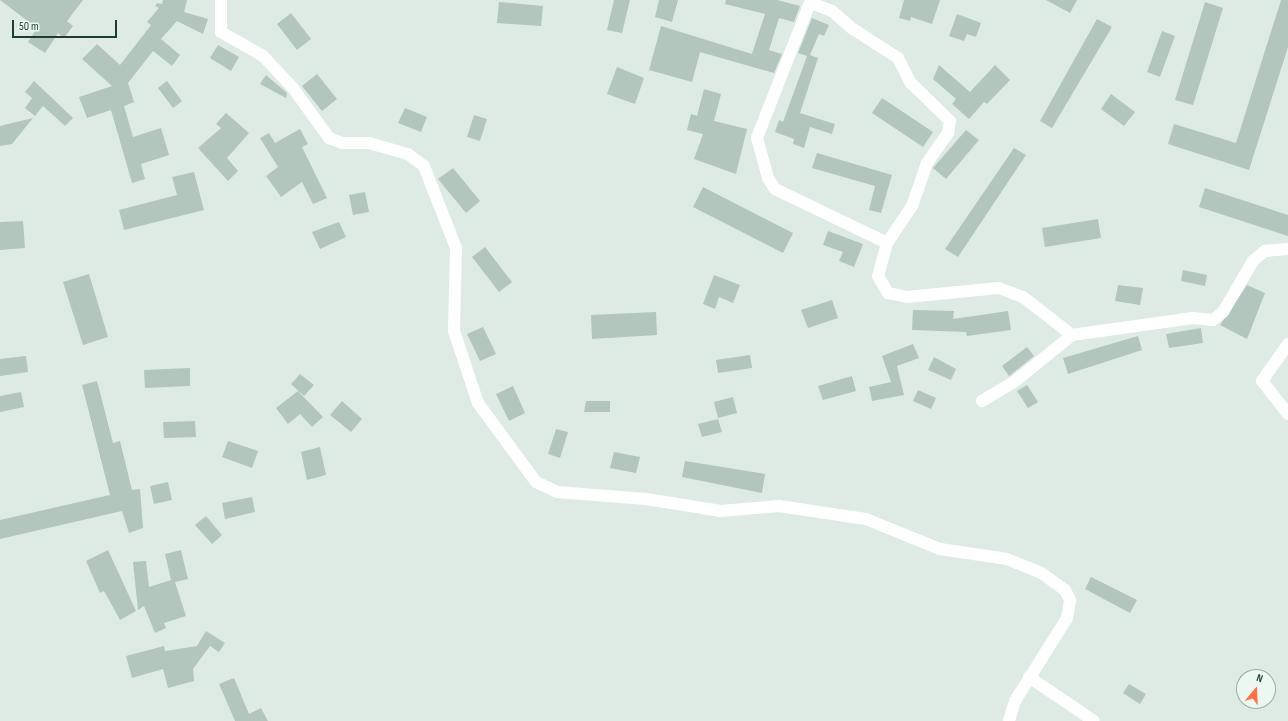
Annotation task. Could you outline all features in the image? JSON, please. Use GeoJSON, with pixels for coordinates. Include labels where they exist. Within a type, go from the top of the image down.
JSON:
{"type":"FeatureCollection","features":[{"type":"Feature","properties":{"kind":"street"},"geometry":{"type":"LineString","coordinates":[[220,0],[220,32],[263,56],[293,88],[330,138],[344,143],[369,143],[408,154],[424,166],[456,248],[454,331],[478,403],[536,482],[557,492],[646,499],[721,511],[779,506],[866,519],[940,549],[1007,559],[1040,572],[1065,590],[1070,600],[1067,618],[1015,701],[1009,721]]}},
{"type":"Feature","properties":{"kind":"street"},"geometry":{"type":"LineString","coordinates":[[887,243],[775,189],[768,178],[757,138],[811,1],[832,11],[853,29],[898,58],[911,83],[950,121],[948,133],[927,163],[912,206],[887,243],[878,276],[888,293],[907,297],[999,288],[1024,297],[1072,335]]}},
{"type":"Feature","properties":{"kind":"street"},"geometry":{"type":"LineString","coordinates":[[982,402],[1014,382],[1072,335],[1193,318],[1213,320],[1223,312],[1253,261],[1265,251],[1288,249]]}},
{"type":"Feature","properties":{"kind":"street"},"geometry":{"type":"LineString","coordinates":[[1288,344],[1262,381],[1288,414]]}},
{"type":"Feature","properties":{"kind":"street"},"geometry":{"type":"LineString","coordinates":[[1029,677],[1094,721]]}},
{"type":"Feature","properties":{"kind":"building"},"geometry":{"type":"Polygon","coordinates":[[[0,0],[83,0],[67,21],[73,26],[64,38],[58,33],[45,53],[28,42],[37,28],[0,0]]]}},
{"type":"Feature","properties":{"kind":"building"},"geometry":{"type":"Polygon","coordinates":[[[163,0],[187,0],[184,12],[208,19],[203,34],[177,21],[161,39],[180,55],[172,66],[153,51],[128,83],[134,102],[124,106],[133,137],[161,128],[169,155],[141,164],[145,179],[132,183],[111,110],[87,118],[79,97],[112,86],[82,59],[97,44],[120,65],[151,25],[147,22],[159,8],[155,6],[157,3],[162,4],[163,0]]]}},
{"type":"Feature","properties":{"kind":"building"},"geometry":{"type":"Polygon","coordinates":[[[614,0],[630,0],[622,33],[607,30],[614,0]]]}},
{"type":"Feature","properties":{"kind":"building"},"geometry":{"type":"Polygon","coordinates":[[[659,0],[678,0],[672,22],[655,17],[659,0]]]}},
{"type":"Feature","properties":{"kind":"building"},"geometry":{"type":"Polygon","coordinates":[[[726,0],[777,0],[800,6],[794,22],[779,18],[769,50],[782,54],[774,73],[700,52],[692,82],[649,70],[661,26],[752,54],[765,14],[725,4],[726,0]]]}},
{"type":"Feature","properties":{"kind":"building"},"geometry":{"type":"Polygon","coordinates":[[[904,0],[940,0],[932,24],[911,17],[910,21],[899,18],[904,0]]]}},
{"type":"Feature","properties":{"kind":"building"},"geometry":{"type":"Polygon","coordinates":[[[1046,0],[1077,0],[1070,13],[1046,0]]]}},
{"type":"Feature","properties":{"kind":"building"},"geometry":{"type":"Polygon","coordinates":[[[1281,0],[1288,0],[1288,47],[1249,170],[1168,144],[1174,124],[1236,143],[1281,0]]]}},
{"type":"Feature","properties":{"kind":"building"},"geometry":{"type":"Polygon","coordinates":[[[499,2],[543,6],[541,26],[497,23],[499,2]]]}},
{"type":"Feature","properties":{"kind":"building"},"geometry":{"type":"Polygon","coordinates":[[[1205,2],[1223,8],[1193,105],[1175,100],[1205,2]]]}},
{"type":"Feature","properties":{"kind":"building"},"geometry":{"type":"Polygon","coordinates":[[[291,13],[311,39],[297,50],[277,24],[291,13]]]}},
{"type":"Feature","properties":{"kind":"building"},"geometry":{"type":"Polygon","coordinates":[[[957,14],[981,23],[976,37],[967,34],[964,41],[949,36],[957,14]]]}},
{"type":"Feature","properties":{"kind":"building"},"geometry":{"type":"Polygon","coordinates":[[[812,18],[829,25],[824,36],[819,34],[810,55],[818,58],[800,113],[835,124],[832,134],[810,127],[804,148],[793,144],[794,139],[775,132],[779,120],[783,122],[807,56],[798,53],[812,18]]]}},
{"type":"Feature","properties":{"kind":"building"},"geometry":{"type":"Polygon","coordinates":[[[1097,19],[1112,27],[1052,128],[1040,121],[1097,19]]]}},
{"type":"Feature","properties":{"kind":"building"},"geometry":{"type":"Polygon","coordinates":[[[1162,31],[1175,36],[1160,77],[1147,72],[1162,31]]]}},
{"type":"Feature","properties":{"kind":"building"},"geometry":{"type":"Polygon","coordinates":[[[218,45],[239,57],[231,71],[210,58],[218,45]]]}},
{"type":"Feature","properties":{"kind":"building"},"geometry":{"type":"Polygon","coordinates":[[[939,65],[970,92],[995,65],[1010,80],[987,104],[984,102],[969,119],[952,104],[956,99],[933,79],[939,65]]]}},
{"type":"Feature","properties":{"kind":"building"},"geometry":{"type":"Polygon","coordinates":[[[617,67],[644,78],[635,104],[607,94],[617,67]]]}},
{"type":"Feature","properties":{"kind":"building"},"geometry":{"type":"Polygon","coordinates":[[[317,74],[337,99],[322,111],[302,86],[317,74]]]}},
{"type":"Feature","properties":{"kind":"building"},"geometry":{"type":"Polygon","coordinates":[[[266,75],[287,93],[286,98],[260,84],[266,75]]]}},
{"type":"Feature","properties":{"kind":"building"},"geometry":{"type":"Polygon","coordinates":[[[34,81],[73,118],[65,126],[43,106],[35,116],[25,108],[32,98],[25,92],[34,81]]]}},
{"type":"Feature","properties":{"kind":"building"},"geometry":{"type":"Polygon","coordinates":[[[167,81],[182,101],[173,108],[158,88],[167,81]]]}},
{"type":"Feature","properties":{"kind":"building"},"geometry":{"type":"Polygon","coordinates":[[[704,89],[721,94],[714,121],[747,129],[736,174],[694,159],[703,134],[687,130],[691,114],[697,116],[704,89]]]}},
{"type":"Feature","properties":{"kind":"building"},"geometry":{"type":"Polygon","coordinates":[[[1111,94],[1135,112],[1124,126],[1101,109],[1111,94]]]}},
{"type":"Feature","properties":{"kind":"building"},"geometry":{"type":"Polygon","coordinates":[[[882,98],[933,132],[923,147],[872,113],[882,98]]]}},
{"type":"Feature","properties":{"kind":"building"},"geometry":{"type":"Polygon","coordinates":[[[405,108],[427,117],[421,132],[398,123],[405,108]]]}},
{"type":"Feature","properties":{"kind":"building"},"geometry":{"type":"Polygon","coordinates":[[[226,113],[249,133],[227,158],[238,171],[228,181],[198,148],[221,128],[216,124],[226,113]]]}},
{"type":"Feature","properties":{"kind":"building"},"geometry":{"type":"Polygon","coordinates":[[[474,115],[487,119],[480,141],[467,137],[474,115]]]}},
{"type":"Feature","properties":{"kind":"building"},"geometry":{"type":"Polygon","coordinates":[[[33,118],[12,144],[0,146],[0,126],[33,118]]]}},
{"type":"Feature","properties":{"kind":"building"},"geometry":{"type":"Polygon","coordinates":[[[300,129],[308,144],[302,147],[327,198],[313,204],[302,182],[281,197],[266,176],[278,167],[260,138],[269,133],[275,143],[300,129]]]}},
{"type":"Feature","properties":{"kind":"building"},"geometry":{"type":"Polygon","coordinates":[[[966,130],[979,140],[946,179],[933,168],[966,130]]]}},
{"type":"Feature","properties":{"kind":"building"},"geometry":{"type":"Polygon","coordinates":[[[1014,148],[1026,155],[958,257],[945,249],[1014,148]]]}},
{"type":"Feature","properties":{"kind":"building"},"geometry":{"type":"Polygon","coordinates":[[[817,153],[892,175],[881,213],[869,210],[875,186],[812,168],[817,153]]]}},
{"type":"Feature","properties":{"kind":"building"},"geometry":{"type":"Polygon","coordinates":[[[453,168],[480,201],[466,213],[438,179],[453,168]]]}},
{"type":"Feature","properties":{"kind":"building"},"geometry":{"type":"Polygon","coordinates":[[[194,172],[204,210],[124,230],[119,210],[177,195],[172,177],[194,172]]]}},
{"type":"Feature","properties":{"kind":"building"},"geometry":{"type":"Polygon","coordinates":[[[703,187],[793,233],[783,253],[693,207],[703,187]]]}},
{"type":"Feature","properties":{"kind":"building"},"geometry":{"type":"Polygon","coordinates":[[[1205,188],[1288,215],[1288,236],[1199,207],[1205,188]]]}},
{"type":"Feature","properties":{"kind":"building"},"geometry":{"type":"Polygon","coordinates":[[[365,192],[369,212],[353,215],[349,195],[365,192]]]}},
{"type":"Feature","properties":{"kind":"building"},"geometry":{"type":"Polygon","coordinates":[[[1098,219],[1101,238],[1045,247],[1042,228],[1098,219]]]}},
{"type":"Feature","properties":{"kind":"building"},"geometry":{"type":"Polygon","coordinates":[[[23,221],[25,248],[0,250],[0,222],[23,221]]]}},
{"type":"Feature","properties":{"kind":"building"},"geometry":{"type":"Polygon","coordinates":[[[339,222],[346,237],[320,249],[312,232],[339,222]]]}},
{"type":"Feature","properties":{"kind":"building"},"geometry":{"type":"Polygon","coordinates":[[[828,231],[863,244],[854,267],[839,261],[843,252],[823,245],[828,231]]]}},
{"type":"Feature","properties":{"kind":"building"},"geometry":{"type":"Polygon","coordinates":[[[485,247],[512,282],[499,292],[472,257],[485,247]]]}},
{"type":"Feature","properties":{"kind":"building"},"geometry":{"type":"Polygon","coordinates":[[[1183,270],[1207,275],[1205,286],[1181,281],[1183,270]]]}},
{"type":"Feature","properties":{"kind":"building"},"geometry":{"type":"Polygon","coordinates":[[[89,274],[108,337],[83,345],[63,282],[89,274]]]}},
{"type":"Feature","properties":{"kind":"building"},"geometry":{"type":"Polygon","coordinates":[[[714,275],[740,285],[733,303],[719,297],[715,309],[703,304],[714,275]]]}},
{"type":"Feature","properties":{"kind":"building"},"geometry":{"type":"Polygon","coordinates":[[[1118,285],[1143,288],[1140,305],[1115,301],[1118,285]]]}},
{"type":"Feature","properties":{"kind":"building"},"geometry":{"type":"Polygon","coordinates":[[[1247,285],[1265,293],[1247,339],[1220,325],[1247,285]]]}},
{"type":"Feature","properties":{"kind":"building"},"geometry":{"type":"Polygon","coordinates":[[[832,300],[838,318],[808,328],[801,310],[832,300]]]}},
{"type":"Feature","properties":{"kind":"building"},"geometry":{"type":"Polygon","coordinates":[[[913,310],[954,311],[953,319],[1008,311],[1011,330],[967,336],[966,332],[912,330],[913,310]]]}},
{"type":"Feature","properties":{"kind":"building"},"geometry":{"type":"Polygon","coordinates":[[[656,312],[657,335],[592,339],[591,315],[656,312]]]}},
{"type":"Feature","properties":{"kind":"building"},"geometry":{"type":"Polygon","coordinates":[[[483,327],[496,354],[480,361],[467,334],[483,327]]]}},
{"type":"Feature","properties":{"kind":"building"},"geometry":{"type":"Polygon","coordinates":[[[1201,328],[1203,343],[1169,348],[1166,334],[1201,328]]]}},
{"type":"Feature","properties":{"kind":"building"},"geometry":{"type":"Polygon","coordinates":[[[1138,336],[1142,350],[1068,374],[1063,358],[1138,336]]]}},
{"type":"Feature","properties":{"kind":"building"},"geometry":{"type":"Polygon","coordinates":[[[913,344],[919,358],[897,366],[904,395],[872,401],[869,387],[891,382],[882,356],[913,344]]]}},
{"type":"Feature","properties":{"kind":"building"},"geometry":{"type":"Polygon","coordinates":[[[1027,347],[1034,356],[1009,376],[1002,366],[1027,347]]]}},
{"type":"Feature","properties":{"kind":"building"},"geometry":{"type":"Polygon","coordinates":[[[750,355],[752,368],[718,373],[716,360],[750,355]]]}},
{"type":"Feature","properties":{"kind":"building"},"geometry":{"type":"Polygon","coordinates":[[[26,356],[28,372],[0,376],[0,359],[26,356]]]}},
{"type":"Feature","properties":{"kind":"building"},"geometry":{"type":"Polygon","coordinates":[[[934,357],[956,369],[951,380],[928,370],[934,357]]]}},
{"type":"Feature","properties":{"kind":"building"},"geometry":{"type":"Polygon","coordinates":[[[190,368],[190,386],[145,388],[144,370],[190,368]]]}},
{"type":"Feature","properties":{"kind":"building"},"geometry":{"type":"Polygon","coordinates":[[[300,374],[314,385],[304,396],[291,384],[300,374]]]}},
{"type":"Feature","properties":{"kind":"building"},"geometry":{"type":"Polygon","coordinates":[[[852,376],[856,391],[823,400],[818,386],[852,376]]]}},
{"type":"Feature","properties":{"kind":"building"},"geometry":{"type":"Polygon","coordinates":[[[97,381],[113,443],[120,441],[132,490],[140,489],[143,528],[129,533],[122,511],[0,539],[0,520],[110,495],[82,385],[97,381]]]}},
{"type":"Feature","properties":{"kind":"building"},"geometry":{"type":"Polygon","coordinates":[[[1027,385],[1038,402],[1028,408],[1017,391],[1027,385]]]}},
{"type":"Feature","properties":{"kind":"building"},"geometry":{"type":"Polygon","coordinates":[[[513,386],[525,413],[509,421],[496,394],[513,386]]]}},
{"type":"Feature","properties":{"kind":"building"},"geometry":{"type":"Polygon","coordinates":[[[918,390],[936,398],[931,409],[913,401],[918,390]]]}},
{"type":"Feature","properties":{"kind":"building"},"geometry":{"type":"Polygon","coordinates":[[[298,391],[323,417],[312,427],[300,414],[288,424],[276,408],[298,391]]]}},
{"type":"Feature","properties":{"kind":"building"},"geometry":{"type":"Polygon","coordinates":[[[21,392],[24,407],[0,412],[0,396],[21,392]]]}},
{"type":"Feature","properties":{"kind":"building"},"geometry":{"type":"Polygon","coordinates":[[[733,397],[737,413],[718,418],[714,402],[733,397]]]}},
{"type":"Feature","properties":{"kind":"building"},"geometry":{"type":"Polygon","coordinates":[[[342,401],[362,419],[351,432],[330,415],[342,401]]]}},
{"type":"Feature","properties":{"kind":"building"},"geometry":{"type":"Polygon","coordinates":[[[586,401],[610,401],[610,412],[584,412],[586,401]]]}},
{"type":"Feature","properties":{"kind":"building"},"geometry":{"type":"Polygon","coordinates":[[[718,419],[722,432],[702,437],[698,424],[718,419]]]}},
{"type":"Feature","properties":{"kind":"building"},"geometry":{"type":"Polygon","coordinates":[[[195,421],[196,437],[164,438],[163,422],[195,421]]]}},
{"type":"Feature","properties":{"kind":"building"},"geometry":{"type":"Polygon","coordinates":[[[556,429],[568,432],[560,458],[548,454],[556,429]]]}},
{"type":"Feature","properties":{"kind":"building"},"geometry":{"type":"Polygon","coordinates":[[[228,441],[258,451],[252,468],[222,457],[228,441]]]}},
{"type":"Feature","properties":{"kind":"building"},"geometry":{"type":"Polygon","coordinates":[[[320,447],[326,475],[307,480],[301,452],[320,447]]]}},
{"type":"Feature","properties":{"kind":"building"},"geometry":{"type":"Polygon","coordinates":[[[614,452],[640,457],[636,473],[610,468],[614,452]]]}},
{"type":"Feature","properties":{"kind":"building"},"geometry":{"type":"Polygon","coordinates":[[[685,461],[765,474],[762,493],[682,477],[685,461]]]}},
{"type":"Feature","properties":{"kind":"building"},"geometry":{"type":"Polygon","coordinates":[[[168,482],[172,500],[154,504],[150,486],[168,482]]]}},
{"type":"Feature","properties":{"kind":"building"},"geometry":{"type":"Polygon","coordinates":[[[252,497],[255,512],[225,519],[222,503],[252,497]]]}},
{"type":"Feature","properties":{"kind":"building"},"geometry":{"type":"Polygon","coordinates":[[[206,516],[222,535],[212,544],[195,525],[206,516]]]}},
{"type":"Feature","properties":{"kind":"building"},"geometry":{"type":"Polygon","coordinates":[[[108,550],[136,611],[120,620],[104,591],[100,593],[86,561],[108,550]]]}},
{"type":"Feature","properties":{"kind":"building"},"geometry":{"type":"Polygon","coordinates":[[[181,550],[188,579],[175,582],[186,616],[164,623],[166,628],[155,633],[144,606],[138,610],[133,562],[146,561],[149,587],[171,580],[165,554],[181,550]]]}},
{"type":"Feature","properties":{"kind":"building"},"geometry":{"type":"Polygon","coordinates":[[[1091,577],[1137,600],[1130,613],[1085,589],[1091,577]]]}},
{"type":"Feature","properties":{"kind":"building"},"geometry":{"type":"Polygon","coordinates":[[[206,631],[225,643],[219,652],[210,646],[193,669],[194,681],[168,688],[163,669],[132,678],[126,656],[164,646],[165,651],[197,646],[206,631]]]}},
{"type":"Feature","properties":{"kind":"building"},"geometry":{"type":"Polygon","coordinates":[[[234,678],[249,714],[261,708],[268,721],[235,721],[219,684],[234,678]]]}},
{"type":"Feature","properties":{"kind":"building"},"geometry":{"type":"Polygon","coordinates":[[[1129,684],[1146,694],[1140,704],[1123,693],[1129,684]]]}}]}
